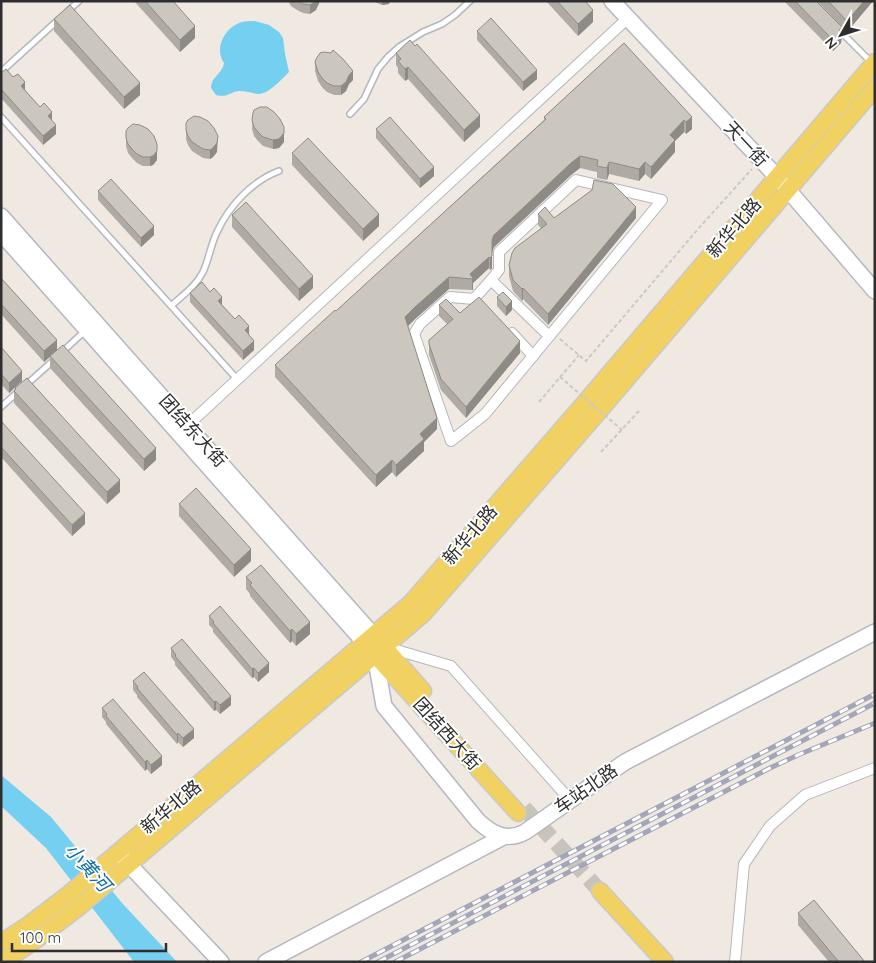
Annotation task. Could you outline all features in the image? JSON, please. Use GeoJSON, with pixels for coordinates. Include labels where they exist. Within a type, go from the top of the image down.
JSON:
{"type":"FeatureCollection","features":[{"type":"Feature","properties":{"kind":"main road","name":"新华北路"},"geometry":{"type":"LineString","coordinates":[[5,956],[37,939],[79,906],[109,881],[123,859],[374,645],[423,614],[594,417],[783,184],[874,63]]}},
{"type":"Feature","properties":{"kind":"main road","name":"新华北路"},"geometry":{"type":"LineString","coordinates":[[783,184],[875,88]]}},
{"type":"Feature","properties":{"kind":"main road","name":"团结西大街"},"geometry":{"type":"LineString","coordinates":[[374,645],[521,810]]}},
{"type":"Feature","properties":{"kind":"main road","name":"新华北路"},"geometry":{"type":"LineString","coordinates":[[5,956],[27,926],[99,868],[123,859]]}},
{"type":"Feature","properties":{"kind":"main road"},"geometry":{"type":"LineString","coordinates":[[652,962],[597,894],[665,962]]}},
{"type":"Feature","properties":{"kind":"street","name":"天一街"},"geometry":{"type":"LineString","coordinates":[[612,1],[783,184],[875,291]]}},
{"type":"Feature","properties":{"kind":"street"},"geometry":{"type":"LineString","coordinates":[[188,425],[628,18]]}},
{"type":"Feature","properties":{"kind":"street"},"geometry":{"type":"LineString","coordinates":[[576,180],[662,200],[485,414],[450,441],[414,334],[420,324],[450,297],[480,298],[491,280],[499,270],[499,252],[576,180]]}},
{"type":"Feature","properties":{"kind":"street","name":"团结东大街"},"geometry":{"type":"LineString","coordinates":[[1,216],[188,425],[374,645]]}},
{"type":"Feature","properties":{"kind":"street","name":"团结东大街"},"geometry":{"type":"LineString","coordinates":[[1,234],[86,330],[374,645]]}},
{"type":"Feature","properties":{"kind":"street"},"geometry":{"type":"LineString","coordinates":[[491,280],[551,334]]}},
{"type":"Feature","properties":{"kind":"street"},"geometry":{"type":"LineString","coordinates":[[508,328],[533,356]]}},
{"type":"Feature","properties":{"kind":"street","name":"车站北路"},"geometry":{"type":"LineString","coordinates":[[266,962],[503,836],[518,836],[625,762],[875,632]]}},
{"type":"Feature","properties":{"kind":"street"},"geometry":{"type":"LineString","coordinates":[[503,836],[486,829],[384,706],[374,645],[451,666],[570,800]]}},
{"type":"Feature","properties":{"kind":"street"},"geometry":{"type":"LineString","coordinates":[[734,962],[744,864],[770,826],[805,795],[875,768]]}},
{"type":"Feature","properties":{"kind":"street"},"geometry":{"type":"LineString","coordinates":[[123,859],[221,962]]}},
{"type":"Feature","properties":{"kind":"lane"},"geometry":{"type":"LineString","coordinates":[[1,72],[79,1]]}},
{"type":"Feature","properties":{"kind":"lane"},"geometry":{"type":"LineString","coordinates":[[350,114],[364,99],[378,69],[388,57],[423,32],[442,24],[470,1]]}},
{"type":"Feature","properties":{"kind":"lane"},"geometry":{"type":"LineString","coordinates":[[831,22],[874,63]]}},
{"type":"Feature","properties":{"kind":"lane"},"geometry":{"type":"LineString","coordinates":[[1,117],[238,379]]}},
{"type":"Feature","properties":{"kind":"lane"},"geometry":{"type":"LineString","coordinates":[[172,306],[196,282],[203,271],[217,231],[233,207],[256,183],[270,174],[279,171]]}},
{"type":"Feature","properties":{"kind":"lane"},"geometry":{"type":"LineString","coordinates":[[1,407],[86,330]]}},
{"type":"Feature","properties":{"kind":"path"},"geometry":{"type":"LineString","coordinates":[[551,334],[586,361],[698,229],[761,160]]}},
{"type":"Feature","properties":{"kind":"path"},"geometry":{"type":"LineString","coordinates":[[539,402],[579,355]]}},
{"type":"Feature","properties":{"kind":"path"},"geometry":{"type":"LineString","coordinates":[[560,377],[622,430]]}},
{"type":"Feature","properties":{"kind":"path"},"geometry":{"type":"LineString","coordinates":[[601,452],[639,411]]}},
{"type":"Feature","properties":{"kind":"water"},"geometry":{"type":"Polygon","coordinates":[[[255,21],[269,25],[279,32],[283,38],[289,72],[275,86],[262,94],[239,91],[226,95],[216,95],[211,88],[224,63],[220,52],[222,40],[229,30],[239,23],[255,21]]]}},
{"type":"Feature","properties":{"kind":"water","name":"小黄河"},"geometry":{"type":"Polygon","coordinates":[[[1,775],[51,817],[122,903],[177,962],[134,962],[46,848],[1,806],[1,775]]]}},
{"type":"Feature","properties":{"kind":"building"},"geometry":{"type":"Polygon","coordinates":[[[145,1],[173,1],[195,26],[180,40],[145,1]]]}},
{"type":"Feature","properties":{"kind":"building"},"geometry":{"type":"Polygon","coordinates":[[[297,1],[316,1],[310,5],[297,1]]]}},
{"type":"Feature","properties":{"kind":"building"},"geometry":{"type":"Polygon","coordinates":[[[557,1],[585,1],[593,10],[578,24],[557,1]]]}},
{"type":"Feature","properties":{"kind":"building"},"geometry":{"type":"Polygon","coordinates":[[[795,1],[816,1],[842,27],[839,30],[841,32],[833,40],[795,1]]]}},
{"type":"Feature","properties":{"kind":"building"},"geometry":{"type":"Polygon","coordinates":[[[828,1],[864,1],[847,21],[828,1]]]}},
{"type":"Feature","properties":{"kind":"building"},"geometry":{"type":"Polygon","coordinates":[[[70,5],[140,83],[124,97],[54,19],[70,5]]]}},
{"type":"Feature","properties":{"kind":"building"},"geometry":{"type":"Polygon","coordinates":[[[491,18],[537,70],[523,82],[477,31],[491,18]]]}},
{"type":"Feature","properties":{"kind":"building"},"geometry":{"type":"Polygon","coordinates":[[[410,40],[415,46],[417,44],[480,115],[464,130],[408,67],[405,69],[398,61],[401,59],[396,53],[410,40]]]}},
{"type":"Feature","properties":{"kind":"building"},"geometry":{"type":"Polygon","coordinates":[[[624,43],[692,117],[686,122],[684,120],[670,135],[675,140],[651,167],[645,162],[639,169],[609,162],[607,168],[597,166],[598,160],[580,156],[494,235],[492,240],[492,256],[470,274],[472,279],[449,277],[405,317],[437,418],[420,434],[424,439],[396,465],[392,460],[376,475],[275,365],[546,119],[544,117],[624,43]]]}},
{"type":"Feature","properties":{"kind":"building"},"geometry":{"type":"Polygon","coordinates":[[[333,50],[353,71],[341,86],[327,83],[318,72],[315,62],[320,53],[331,53],[333,50]]]}},
{"type":"Feature","properties":{"kind":"building"},"geometry":{"type":"Polygon","coordinates":[[[6,69],[13,77],[18,74],[25,82],[21,86],[40,107],[44,103],[52,112],[48,116],[56,125],[43,136],[1,89],[1,73],[6,69]]]}},
{"type":"Feature","properties":{"kind":"building"},"geometry":{"type":"Polygon","coordinates":[[[260,107],[267,107],[280,119],[284,127],[284,133],[279,139],[273,140],[263,137],[254,127],[253,113],[254,110],[260,107]]]}},
{"type":"Feature","properties":{"kind":"building"},"geometry":{"type":"Polygon","coordinates":[[[194,116],[208,121],[218,136],[217,143],[210,150],[203,149],[192,142],[188,136],[186,123],[194,116]]]}},
{"type":"Feature","properties":{"kind":"building"},"geometry":{"type":"Polygon","coordinates":[[[390,117],[434,167],[420,179],[376,129],[390,117]]]}},
{"type":"Feature","properties":{"kind":"building"},"geometry":{"type":"Polygon","coordinates":[[[133,124],[148,129],[154,136],[157,151],[153,156],[143,157],[137,154],[128,144],[126,131],[133,124]]]}},
{"type":"Feature","properties":{"kind":"building"},"geometry":{"type":"Polygon","coordinates":[[[308,138],[379,214],[363,229],[292,153],[308,138]]]}},
{"type":"Feature","properties":{"kind":"building"},"geometry":{"type":"Polygon","coordinates":[[[111,179],[154,226],[141,238],[98,191],[111,179]]]}},
{"type":"Feature","properties":{"kind":"building"},"geometry":{"type":"Polygon","coordinates":[[[594,180],[613,184],[636,207],[548,314],[513,280],[509,265],[512,253],[515,248],[547,224],[538,214],[545,207],[554,218],[592,190],[594,180]]]}},
{"type":"Feature","properties":{"kind":"building"},"geometry":{"type":"Polygon","coordinates":[[[246,202],[313,276],[299,289],[232,215],[246,202]]]}},
{"type":"Feature","properties":{"kind":"building"},"geometry":{"type":"Polygon","coordinates":[[[1,278],[57,340],[44,351],[1,304],[1,278]]]}},
{"type":"Feature","properties":{"kind":"building"},"geometry":{"type":"Polygon","coordinates":[[[202,282],[210,292],[214,288],[222,297],[218,301],[235,319],[239,315],[249,326],[245,330],[254,341],[243,351],[190,293],[202,282]]]}},
{"type":"Feature","properties":{"kind":"building"},"geometry":{"type":"Polygon","coordinates":[[[503,292],[512,301],[506,307],[497,297],[503,292]]]}},
{"type":"Feature","properties":{"kind":"building"},"geometry":{"type":"Polygon","coordinates":[[[479,297],[520,341],[466,407],[441,379],[429,340],[453,319],[439,305],[446,299],[460,313],[479,297]]]}},
{"type":"Feature","properties":{"kind":"building"},"geometry":{"type":"Polygon","coordinates":[[[63,345],[156,448],[144,459],[50,356],[63,345]]]}},
{"type":"Feature","properties":{"kind":"building"},"geometry":{"type":"Polygon","coordinates":[[[1,347],[22,371],[9,383],[1,374],[1,347]]]}},
{"type":"Feature","properties":{"kind":"building"},"geometry":{"type":"Polygon","coordinates":[[[27,378],[120,480],[107,492],[14,391],[27,378]]]}},
{"type":"Feature","properties":{"kind":"building"},"geometry":{"type":"Polygon","coordinates":[[[1,421],[85,513],[72,525],[1,447],[1,421]]]}},
{"type":"Feature","properties":{"kind":"building"},"geometry":{"type":"Polygon","coordinates":[[[196,488],[251,549],[234,565],[179,504],[196,488]]]}},
{"type":"Feature","properties":{"kind":"building"},"geometry":{"type":"Polygon","coordinates":[[[261,565],[310,622],[296,634],[292,629],[290,631],[250,585],[252,583],[246,577],[261,565]]]}},
{"type":"Feature","properties":{"kind":"building"},"geometry":{"type":"Polygon","coordinates":[[[220,606],[269,663],[258,673],[254,668],[252,669],[209,616],[220,606]]]}},
{"type":"Feature","properties":{"kind":"building"},"geometry":{"type":"Polygon","coordinates":[[[182,639],[231,696],[220,705],[216,701],[214,702],[175,656],[171,648],[182,639]]]}},
{"type":"Feature","properties":{"kind":"building"},"geometry":{"type":"Polygon","coordinates":[[[144,672],[194,729],[183,738],[178,733],[177,735],[137,688],[133,681],[144,672]]]}},
{"type":"Feature","properties":{"kind":"building"},"geometry":{"type":"Polygon","coordinates":[[[113,699],[162,756],[151,765],[147,760],[145,762],[106,716],[107,714],[102,708],[113,699]]]}},
{"type":"Feature","properties":{"kind":"building"},"geometry":{"type":"Polygon","coordinates":[[[814,900],[865,962],[839,962],[798,913],[814,900]]]}},
{"type":"Feature","properties":{"kind":"tunnel"},"geometry":{"type":"LineString","coordinates":[[524,808],[600,891]]}},
{"type":"Feature","properties":{"kind":"railway"},"geometry":{"type":"LineString","coordinates":[[361,962],[875,694]]}},
{"type":"Feature","properties":{"kind":"railway"},"geometry":{"type":"LineString","coordinates":[[378,962],[875,703]]}},
{"type":"Feature","properties":{"kind":"railway"},"geometry":{"type":"LineString","coordinates":[[395,962],[770,768],[875,723]]}}]}
